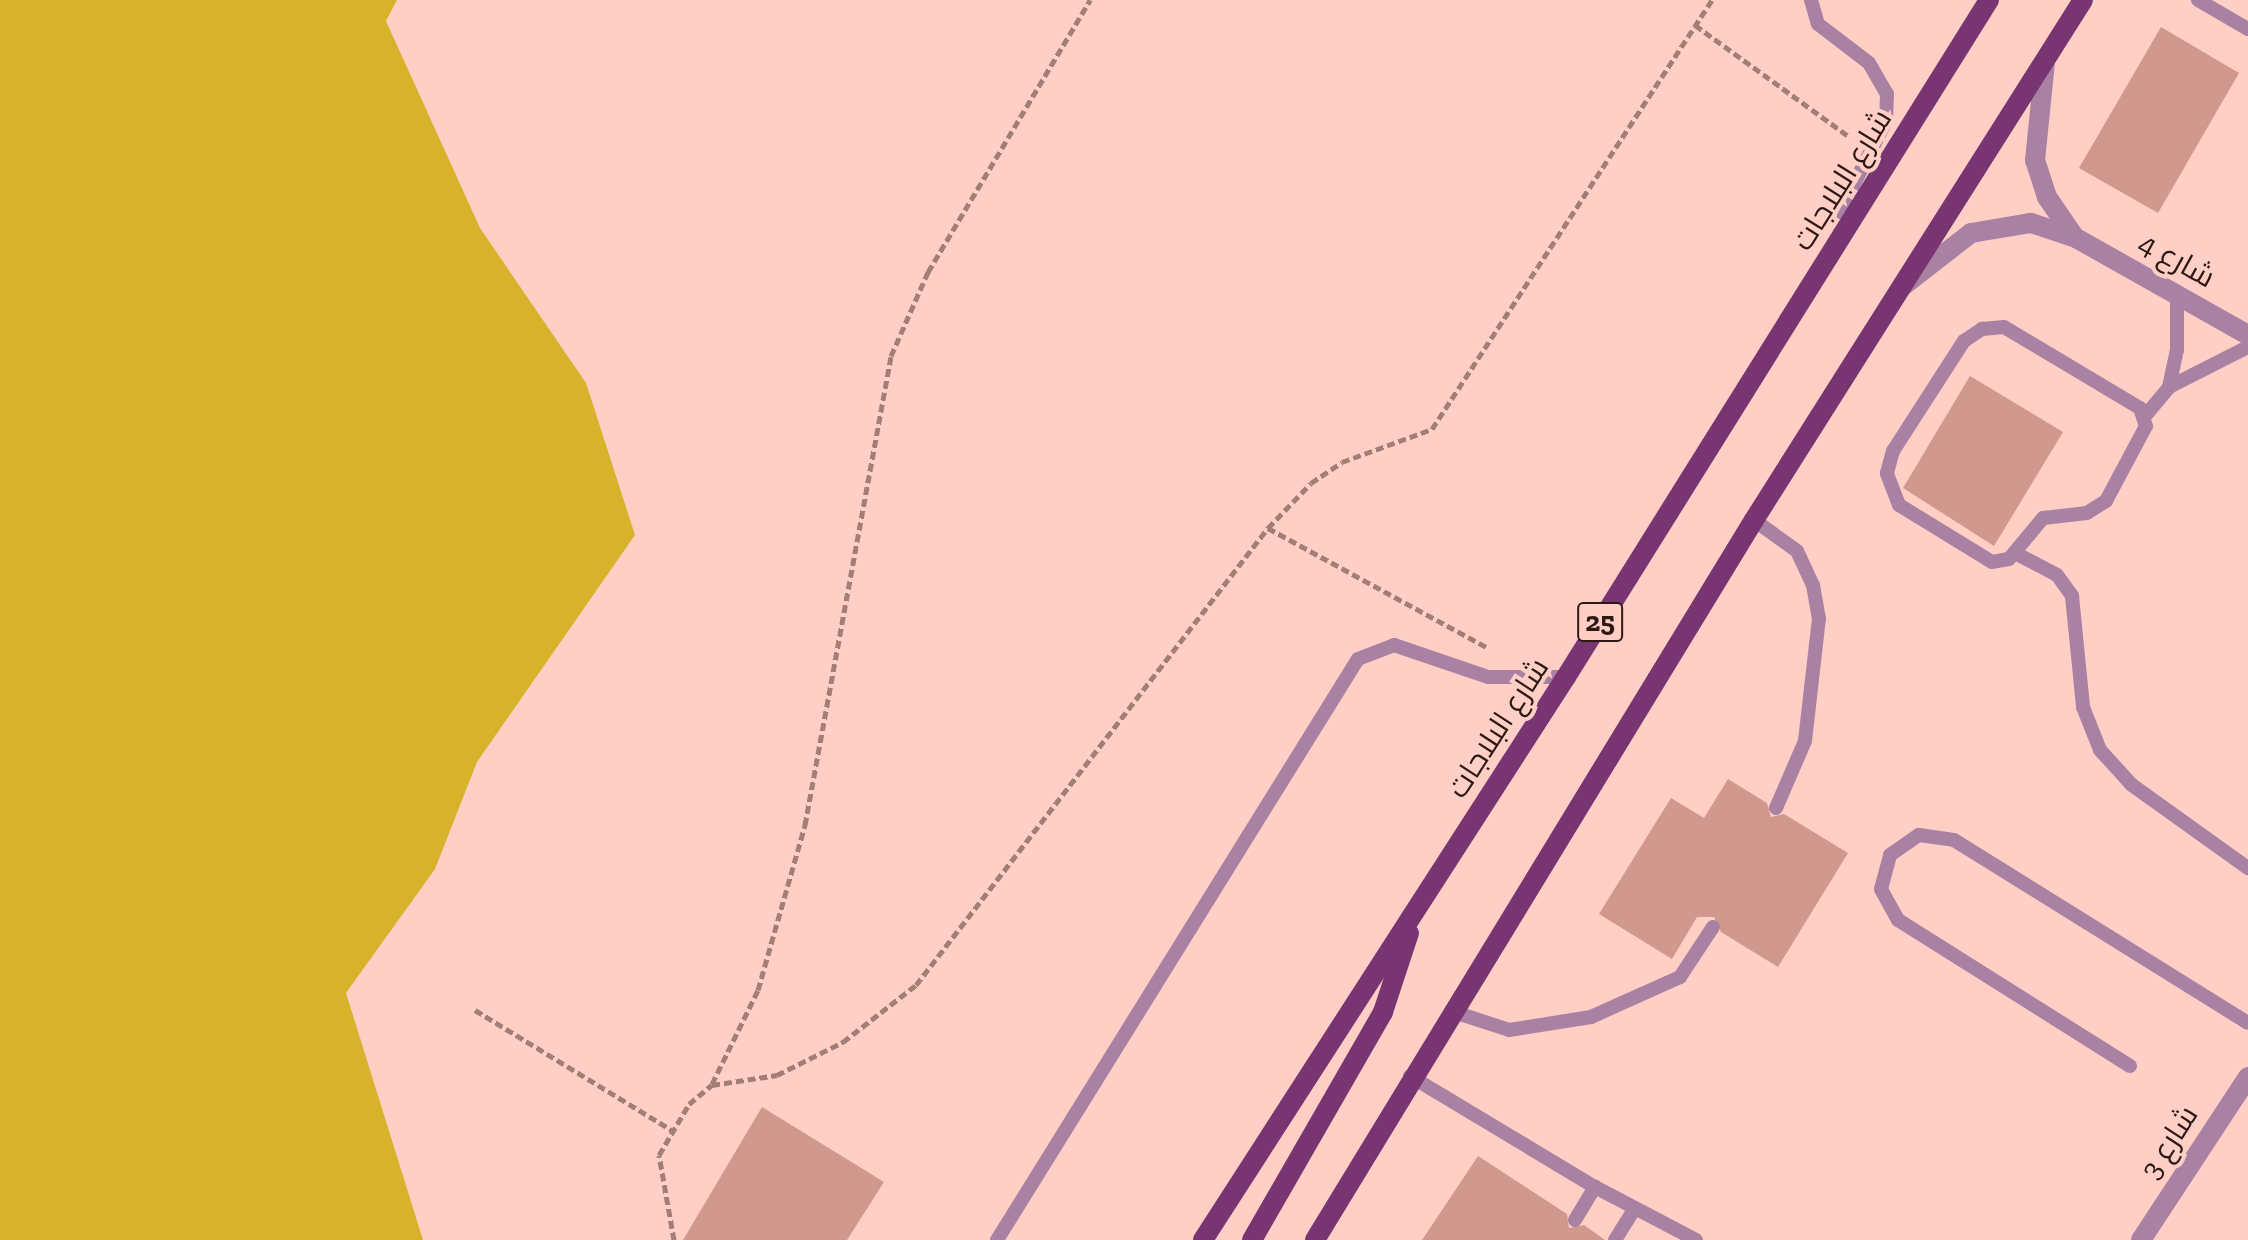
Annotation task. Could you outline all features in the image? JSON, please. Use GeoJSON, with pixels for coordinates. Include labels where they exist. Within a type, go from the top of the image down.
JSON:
{"type":"FeatureCollection","features":[{"type":"Feature","properties":{"kind":"main road","name":"شارع البلاجات"},"geometry":{"type":"LineString","coordinates":[[1203,1240],[1566,677],[1989,0]]}},
{"type":"Feature","properties":{"kind":"main road","name":"25"},"geometry":{"type":"LineString","coordinates":[[1315,1240],[1410,1076],[1754,520],[2083,0]]}},
{"type":"Feature","properties":{"kind":"main road"},"geometry":{"type":"LineString","coordinates":[[1252,1240],[1383,1012],[1412,918]]}},
{"type":"Feature","properties":{"kind":"street","name":"شارع 4"},"geometry":{"type":"LineString","coordinates":[[2045,62],[2035,160],[2047,197],[2076,238]]}},
{"type":"Feature","properties":{"kind":"street","name":"شارع 4"},"geometry":{"type":"LineString","coordinates":[[1902,287],[1954,245],[1990,226],[2031,223],[2076,238],[2248,335]]}},
{"type":"Feature","properties":{"kind":"street","name":"شارع 3"},"geometry":{"type":"LineString","coordinates":[[2141,1240],[2248,1077]]}},
{"type":"Feature","properties":{"kind":"lane"},"geometry":{"type":"LineString","coordinates":[[1811,0],[1818,24],[1869,63],[1883,81],[1886,121],[1849,194],[1839,241]]}},
{"type":"Feature","properties":{"kind":"lane"},"geometry":{"type":"LineString","coordinates":[[2198,0],[2248,29]]}},
{"type":"Feature","properties":{"kind":"lane"},"geometry":{"type":"LineString","coordinates":[[2169,387],[2177,350],[2177,295]]}},
{"type":"Feature","properties":{"kind":"lane"},"geometry":{"type":"LineString","coordinates":[[2145,416],[2014,332],[1982,329],[1964,341],[1893,451],[1889,485],[1908,512],[1984,559],[2001,562],[2015,553],[2043,518],[2087,513],[2106,501],[2145,435],[2145,416],[2169,387],[2248,347]]}},
{"type":"Feature","properties":{"kind":"lane"},"geometry":{"type":"LineString","coordinates":[[1754,520],[1797,551],[1813,585],[1819,618],[1805,741],[1776,808]]}},
{"type":"Feature","properties":{"kind":"lane"},"geometry":{"type":"LineString","coordinates":[[2015,553],[2057,575],[2072,596],[2083,707],[2100,750],[2132,785],[2248,868]]}},
{"type":"Feature","properties":{"kind":"lane"},"geometry":{"type":"LineString","coordinates":[[997,1240],[1348,669],[1381,647],[1407,646],[1480,675],[1566,677]]}},
{"type":"Feature","properties":{"kind":"lane"},"geometry":{"type":"LineString","coordinates":[[2130,1066],[1898,920],[1881,889],[1890,855],[1919,835],[1954,840],[2248,1023]]}},
{"type":"Feature","properties":{"kind":"lane"},"geometry":{"type":"LineString","coordinates":[[1451,1011],[1509,1030],[1591,1017],[1680,977],[1713,927]]}},
{"type":"Feature","properties":{"kind":"lane"},"geometry":{"type":"LineString","coordinates":[[1410,1076],[1634,1210],[1696,1240]]}},
{"type":"Feature","properties":{"kind":"lane"},"geometry":{"type":"LineString","coordinates":[[1575,1220],[1595,1187]]}},
{"type":"Feature","properties":{"kind":"lane"},"geometry":{"type":"LineString","coordinates":[[1615,1240],[1634,1210]]}},
{"type":"Feature","properties":{"kind":"path"},"geometry":{"type":"LineString","coordinates":[[674,1240],[659,1155],[689,1104],[712,1085],[758,990],[791,885],[891,356],[928,272],[1090,0]]}},
{"type":"Feature","properties":{"kind":"path"},"geometry":{"type":"LineString","coordinates":[[712,1085],[777,1075],[843,1042],[916,985],[1268,528],[1311,483],[1342,462],[1432,429],[1712,0]]}},
{"type":"Feature","properties":{"kind":"path"},"geometry":{"type":"LineString","coordinates":[[1695,25],[1871,152]]}},
{"type":"Feature","properties":{"kind":"path"},"geometry":{"type":"LineString","coordinates":[[1268,528],[1492,650]]}},
{"type":"Feature","properties":{"kind":"path"},"geometry":{"type":"LineString","coordinates":[[475,1010],[673,1131]]}},
{"type":"Feature","properties":{"kind":"shaded area"},"geometry":{"type":"Polygon","coordinates":[[[0,0],[397,0],[386,21],[480,228],[586,383],[635,535],[477,762],[435,869],[346,993],[423,1240],[0,1240],[0,0]]]}},
{"type":"Feature","properties":{"kind":"building"},"geometry":{"type":"Polygon","coordinates":[[[2161,27],[2239,73],[2158,213],[2079,168],[2161,27]]]}},
{"type":"Feature","properties":{"kind":"building"},"geometry":{"type":"Polygon","coordinates":[[[1970,376],[2063,432],[1994,546],[1903,488],[1970,376]]]}},
{"type":"Feature","properties":{"kind":"building"},"geometry":{"type":"Polygon","coordinates":[[[1728,779],[1767,803],[1771,817],[1784,814],[1848,853],[1778,967],[1721,932],[1714,917],[1697,917],[1672,959],[1599,914],[1671,798],[1704,818],[1728,779]]]}},
{"type":"Feature","properties":{"kind":"building"},"geometry":{"type":"Polygon","coordinates":[[[762,1107],[884,1182],[847,1240],[683,1240],[762,1107]]]}},
{"type":"Feature","properties":{"kind":"building"},"geometry":{"type":"Polygon","coordinates":[[[1478,1156],[1567,1214],[1569,1228],[1584,1225],[1605,1240],[1422,1240],[1478,1156]]]}}]}
